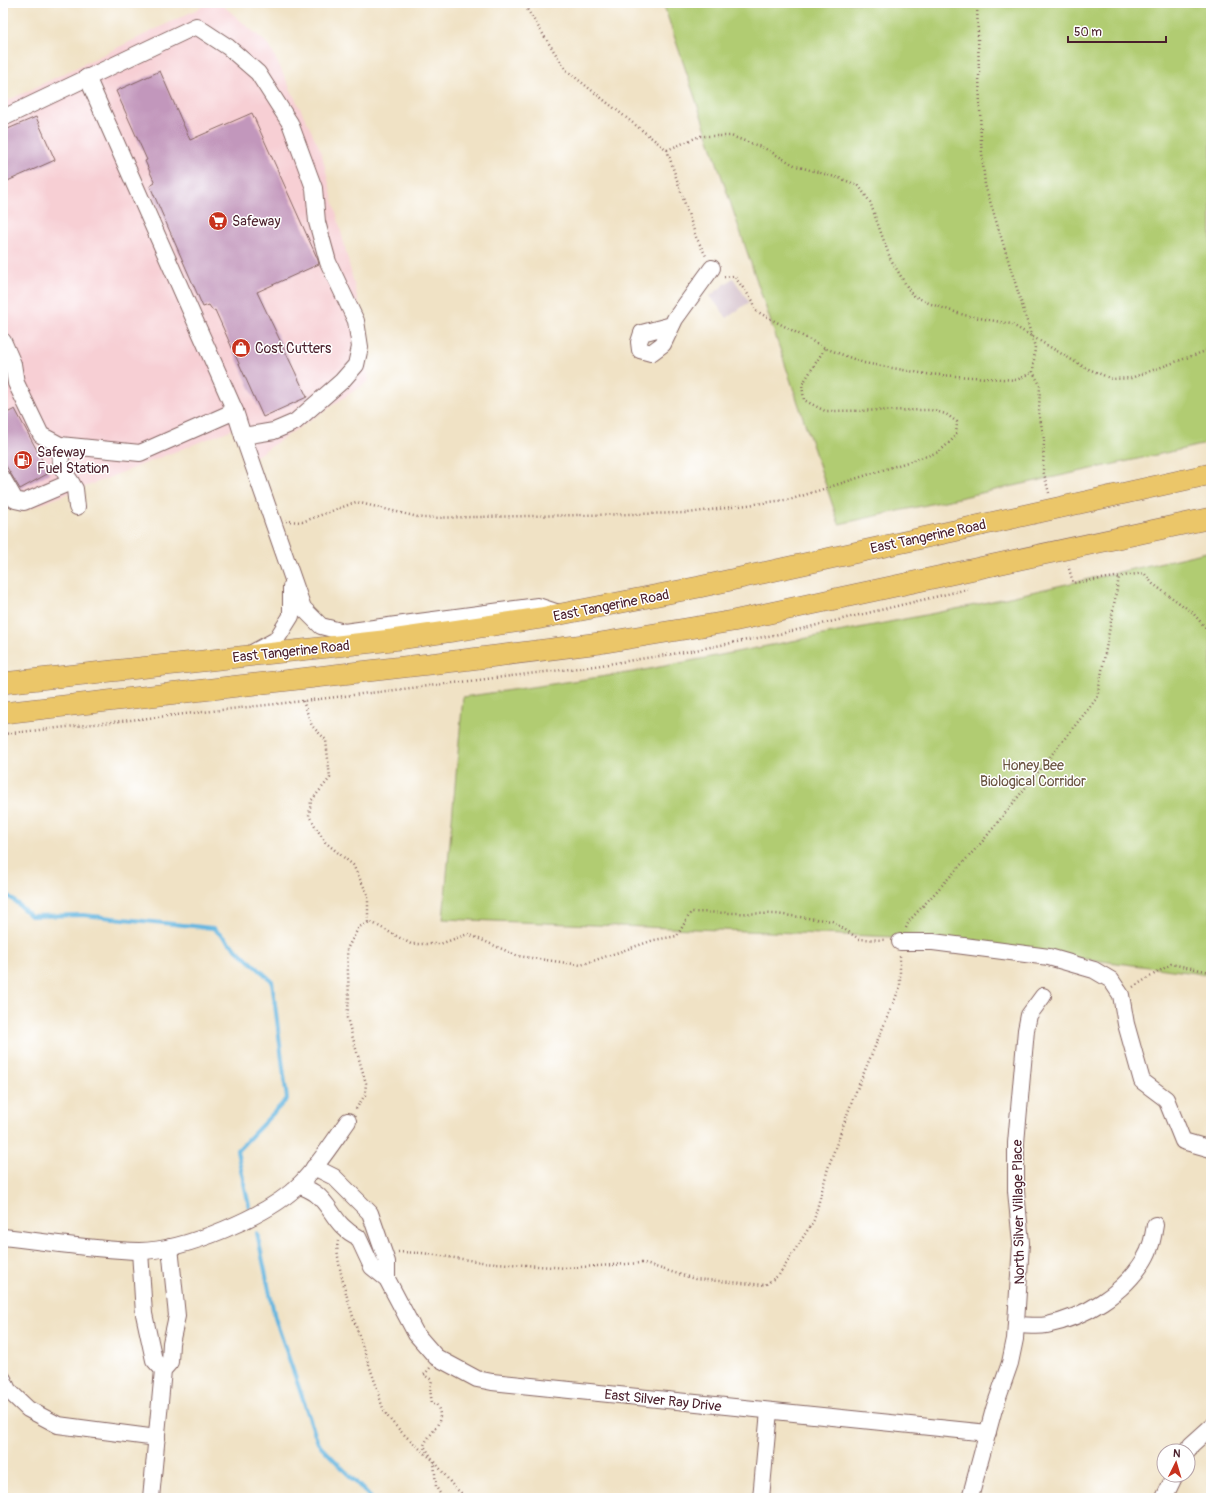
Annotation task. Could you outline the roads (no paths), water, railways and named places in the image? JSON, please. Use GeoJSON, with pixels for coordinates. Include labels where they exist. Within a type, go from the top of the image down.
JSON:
{"type":"FeatureCollection","features":[{"type":"Feature","properties":{"kind":"main road","name":"East Tangerine Road"},"geometry":{"type":"LineString","coordinates":[[3,683],[457,631],[564,614],[699,587],[1211,474]]}},
{"type":"Feature","properties":{"kind":"main road","name":"East Tangerine Road"},"geometry":{"type":"LineString","coordinates":[[3,713],[600,643],[733,621],[1211,518]]}},
{"type":"Feature","properties":{"kind":"street"},"geometry":{"type":"LineString","coordinates":[[3,118],[196,26],[228,47],[258,73],[290,122],[314,188],[317,222],[328,262],[356,321],[360,347],[356,365],[342,381],[295,422],[274,431],[243,436]]}},
{"type":"Feature","properties":{"kind":"street"},"geometry":{"type":"LineString","coordinates":[[88,77],[235,410],[303,608],[321,626],[344,632],[538,606],[564,614]]}},
{"type":"Feature","properties":{"kind":"street"},"geometry":{"type":"LineString","coordinates":[[672,326],[712,268]]}},
{"type":"Feature","properties":{"kind":"street"},"geometry":{"type":"LineString","coordinates":[[4,347],[13,364],[10,386],[42,435],[60,445],[140,453],[235,410]]}},
{"type":"Feature","properties":{"kind":"street"},"geometry":{"type":"LineString","coordinates":[[60,445],[61,466],[75,489],[77,507]]}},
{"type":"Feature","properties":{"kind":"street"},"geometry":{"type":"LineString","coordinates":[[3,479],[15,500],[24,502],[71,482]]}},
{"type":"Feature","properties":{"kind":"street"},"geometry":{"type":"LineString","coordinates":[[245,656],[276,640],[291,616],[290,572]]}},
{"type":"Feature","properties":{"kind":"street"},"geometry":{"type":"LineString","coordinates":[[900,942],[933,942],[1049,957],[1094,970],[1111,980],[1121,995],[1126,1024],[1142,1081],[1166,1099],[1183,1141],[1211,1149]]}},
{"type":"Feature","properties":{"kind":"street","name":"North Silver Village Place"},"geometry":{"type":"LineString","coordinates":[[970,1498],[988,1433],[1010,1363],[1016,1325],[1021,1243],[1016,1191],[1018,1128],[1026,1030],[1029,1015],[1043,996]]}},
{"type":"Feature","properties":{"kind":"street"},"geometry":{"type":"LineString","coordinates":[[3,1238],[140,1251],[170,1247],[211,1235],[240,1224],[272,1205],[299,1185],[348,1121]]}},
{"type":"Feature","properties":{"kind":"street","name":"East Silver Ray Drive"},"geometry":{"type":"LineString","coordinates":[[314,1167],[334,1177],[370,1213],[387,1262],[387,1279]]}},
{"type":"Feature","properties":{"kind":"street","name":"East Silver Ray Drive"},"geometry":{"type":"LineString","coordinates":[[299,1185],[317,1194],[345,1229],[358,1237],[372,1266],[387,1279],[416,1334],[438,1358],[477,1379],[492,1382],[988,1433]]}},
{"type":"Feature","properties":{"kind":"street"},"geometry":{"type":"LineString","coordinates":[[1016,1325],[1046,1325],[1074,1318],[1101,1303],[1122,1287],[1144,1260],[1151,1246],[1155,1225]]}},
{"type":"Feature","properties":{"kind":"street"},"geometry":{"type":"LineString","coordinates":[[151,1498],[163,1370],[170,1362],[171,1343],[177,1316],[170,1247]]}},
{"type":"Feature","properties":{"kind":"street"},"geometry":{"type":"LineString","coordinates":[[140,1251],[144,1314],[154,1360],[163,1370]]}},
{"type":"Feature","properties":{"kind":"street"},"geometry":{"type":"LineString","coordinates":[[3,1379],[8,1390],[28,1408],[58,1425],[157,1438]]}},
{"type":"Feature","properties":{"kind":"street"},"geometry":{"type":"LineString","coordinates":[[761,1498],[769,1411]]}},
{"type":"Feature","properties":{"kind":"street"},"geometry":{"type":"LineString","coordinates":[[1193,1443],[1211,1427]]}},
{"type":"Feature","properties":{"kind":"street"},"geometry":{"type":"LineString","coordinates":[[1164,1498],[1172,1483]]}},
{"type":"Feature","properties":{"kind":"waterway"},"geometry":{"type":"LineString","coordinates":[[3,891],[31,916],[83,915],[213,928],[272,981],[287,1099],[237,1151],[249,1206]]}},
{"type":"Feature","properties":{"kind":"waterway"},"geometry":{"type":"LineString","coordinates":[[257,1233],[275,1318],[318,1443],[371,1498]]}},
{"type":"Feature","properties":{"kind":"place","name":"Safeway"},"geometry":{"type":"Point","coordinates":[218,221]}},
{"type":"Feature","properties":{"kind":"place","name":"Cost Cutters"},"geometry":{"type":"Point","coordinates":[241,348]}},
{"type":"Feature","properties":{"kind":"place","name":"Safeway Fuel Station"},"geometry":{"type":"Point","coordinates":[23,460]}},
{"type":"Feature","properties":{"kind":"park label","name":"Honey Bee Biological Corridor"},"geometry":{"type":"Point","coordinates":[1033,774]}}]}
